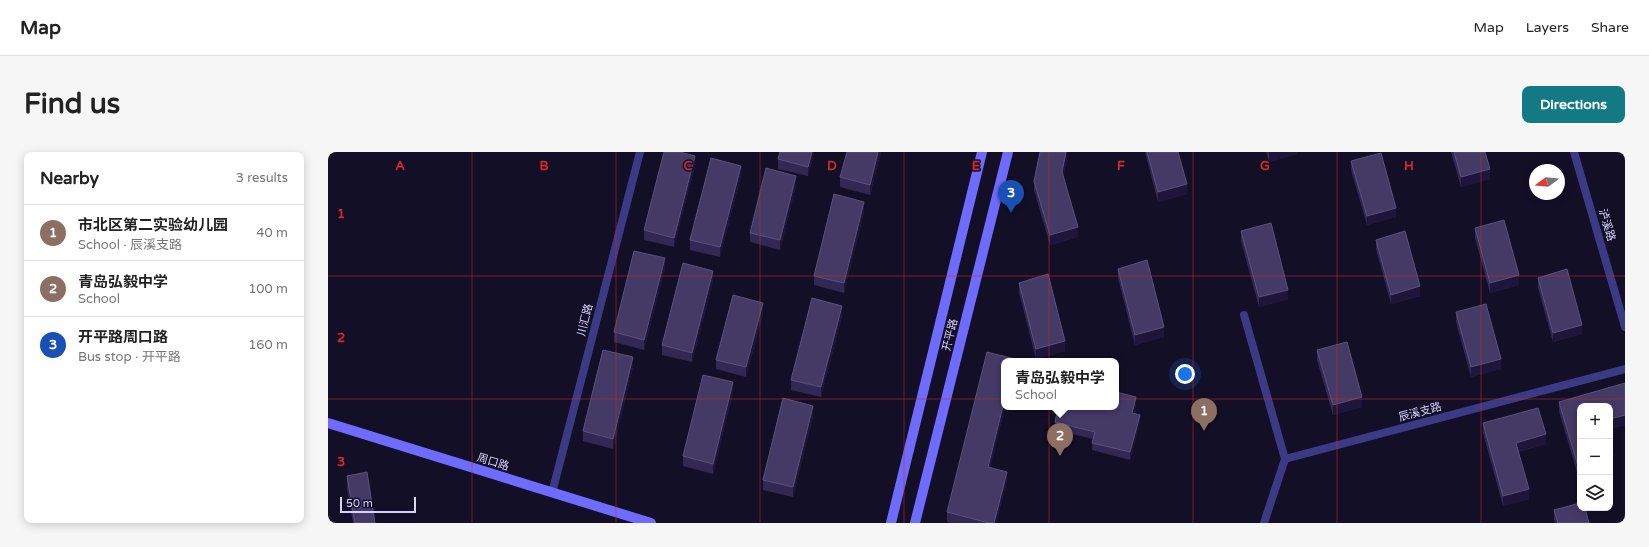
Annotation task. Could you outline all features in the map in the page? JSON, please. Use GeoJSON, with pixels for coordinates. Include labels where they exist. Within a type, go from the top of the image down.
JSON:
{"type":"FeatureCollection","features":[{"type":"Feature","properties":{"kind":"main road","name":"开平路"},"geometry":{"type":"LineString","coordinates":[[891,523],[982,152]]}},
{"type":"Feature","properties":{"kind":"main road","name":"开平路"},"geometry":{"type":"LineString","coordinates":[[915,523],[1008,152]]}},
{"type":"Feature","properties":{"kind":"main road","name":"周口路"},"geometry":{"type":"LineString","coordinates":[[328,423],[651,523]]}},
{"type":"Feature","properties":{"kind":"street","name":"川汇路"},"geometry":{"type":"LineString","coordinates":[[552,493],[640,152]]}},
{"type":"Feature","properties":{"kind":"street","name":"泸溪路"},"geometry":{"type":"LineString","coordinates":[[1574,152],[1625,327]]}},
{"type":"Feature","properties":{"kind":"street"},"geometry":{"type":"LineString","coordinates":[[1244,315],[1285,459],[1264,523]]}},
{"type":"Feature","properties":{"kind":"street","name":"辰溪支路"},"geometry":{"type":"LineString","coordinates":[[1285,459],[1625,369]]}},
{"type":"Feature","properties":{"kind":"building"},"geometry":{"type":"Polygon","coordinates":[[[664,152],[680,152],[695,156],[674,238],[644,230],[664,152]]]}},
{"type":"Feature","properties":{"kind":"building"},"geometry":{"type":"Polygon","coordinates":[[[780,152],[812,152],[808,167],[778,159],[780,152]]]}},
{"type":"Feature","properties":{"kind":"building"},"geometry":{"type":"Polygon","coordinates":[[[847,152],[878,152],[870,185],[840,177],[847,152]]]}},
{"type":"Feature","properties":{"kind":"building"},"geometry":{"type":"Polygon","coordinates":[[[1040,152],[1066,152],[1062,172],[1078,227],[1050,235],[1034,181],[1040,152]]]}},
{"type":"Feature","properties":{"kind":"building"},"geometry":{"type":"Polygon","coordinates":[[[1147,152],[1178,152],[1187,184],[1158,192],[1147,152]]]}},
{"type":"Feature","properties":{"kind":"building"},"geometry":{"type":"Polygon","coordinates":[[[1454,152],[1485,152],[1490,169],[1461,177],[1454,152]]]}},
{"type":"Feature","properties":{"kind":"building"},"geometry":{"type":"Polygon","coordinates":[[[1381,153],[1396,208],[1367,216],[1351,161],[1381,153]]]}},
{"type":"Feature","properties":{"kind":"building"},"geometry":{"type":"Polygon","coordinates":[[[711,158],[741,166],[720,247],[690,240],[711,158]]]}},
{"type":"Feature","properties":{"kind":"building"},"geometry":{"type":"Polygon","coordinates":[[[766,168],[796,176],[780,240],[750,233],[766,168]]]}},
{"type":"Feature","properties":{"kind":"building"},"geometry":{"type":"Polygon","coordinates":[[[834,194],[864,202],[844,283],[814,276],[834,194]]]}},
{"type":"Feature","properties":{"kind":"building"},"geometry":{"type":"Polygon","coordinates":[[[1504,220],[1519,275],[1490,283],[1475,228],[1504,220]]]}},
{"type":"Feature","properties":{"kind":"building"},"geometry":{"type":"Polygon","coordinates":[[[1271,223],[1288,290],[1259,297],[1241,231],[1271,223]]]}},
{"type":"Feature","properties":{"kind":"building"},"geometry":{"type":"Polygon","coordinates":[[[1405,231],[1420,286],[1391,295],[1376,240],[1405,231]]]}},
{"type":"Feature","properties":{"kind":"building"},"geometry":{"type":"Polygon","coordinates":[[[634,251],[665,258],[644,340],[614,332],[634,251]]]}},
{"type":"Feature","properties":{"kind":"building"},"geometry":{"type":"Polygon","coordinates":[[[1147,260],[1164,327],[1135,335],[1118,269],[1147,260]]]}},
{"type":"Feature","properties":{"kind":"building"},"geometry":{"type":"Polygon","coordinates":[[[683,263],[713,271],[692,353],[662,345],[683,263]]]}},
{"type":"Feature","properties":{"kind":"building"},"geometry":{"type":"Polygon","coordinates":[[[1567,269],[1582,325],[1553,333],[1538,278],[1567,269]]]}},
{"type":"Feature","properties":{"kind":"building"},"geometry":{"type":"Polygon","coordinates":[[[1048,274],[1065,341],[1036,349],[1019,283],[1048,274]]]}},
{"type":"Feature","properties":{"kind":"building"},"geometry":{"type":"Polygon","coordinates":[[[733,295],[763,303],[746,367],[716,360],[733,295]]]}},
{"type":"Feature","properties":{"kind":"building"},"geometry":{"type":"Polygon","coordinates":[[[812,298],[842,306],[821,387],[791,380],[812,298]]]}},
{"type":"Feature","properties":{"kind":"building"},"geometry":{"type":"Polygon","coordinates":[[[1486,304],[1501,359],[1471,367],[1456,312],[1486,304]]]}},
{"type":"Feature","properties":{"kind":"building"},"geometry":{"type":"Polygon","coordinates":[[[1347,342],[1362,397],[1333,405],[1317,350],[1347,342]]]}},
{"type":"Feature","properties":{"kind":"building"},"geometry":{"type":"Polygon","coordinates":[[[603,350],[633,357],[613,439],[583,431],[603,350]]]}},
{"type":"Feature","properties":{"kind":"building"},"geometry":{"type":"Polygon","coordinates":[[[987,352],[1011,358],[1001,358],[1002,410],[988,467],[1007,472],[994,523],[947,512],[987,352]]]}},
{"type":"Feature","properties":{"kind":"building"},"geometry":{"type":"Polygon","coordinates":[[[703,375],[733,382],[713,464],[683,456],[703,375]]]}},
{"type":"Feature","properties":{"kind":"building"},"geometry":{"type":"Polygon","coordinates":[[[1625,383],[1625,415],[1613,418],[1613,403],[1577,403],[1577,463],[1559,402],[1625,383]]]}},
{"type":"Feature","properties":{"kind":"building"},"geometry":{"type":"Polygon","coordinates":[[[1119,393],[1136,397],[1132,413],[1140,415],[1130,452],[1092,443],[1095,432],[1055,422],[1057,410],[1119,410],[1119,393]]]}},
{"type":"Feature","properties":{"kind":"building"},"geometry":{"type":"Polygon","coordinates":[[[783,398],[813,406],[793,487],[763,480],[783,398]]]}},
{"type":"Feature","properties":{"kind":"building"},"geometry":{"type":"Polygon","coordinates":[[[1538,408],[1546,434],[1516,443],[1529,489],[1503,496],[1483,423],[1538,408]]]}},
{"type":"Feature","properties":{"kind":"building"},"geometry":{"type":"Polygon","coordinates":[[[367,472],[375,523],[355,523],[347,476],[367,472]]]}},
{"type":"Feature","properties":{"kind":"building"},"geometry":{"type":"Polygon","coordinates":[[[1577,504],[1577,511],[1586,511],[1589,523],[1558,523],[1554,510],[1577,504]]]}},
{"type":"Feature","properties":{"kind":"place","name":"开平路周口路"},"geometry":{"type":"Point","coordinates":[1011,213]}},
{"type":"Feature","properties":{"kind":"place","name":"市北区第二实验幼儿园"},"geometry":{"type":"Point","coordinates":[1204,431]}},
{"type":"Feature","properties":{"kind":"place","name":"青岛弘毅中学"},"geometry":{"type":"Point","coordinates":[1060,456]}}]}
